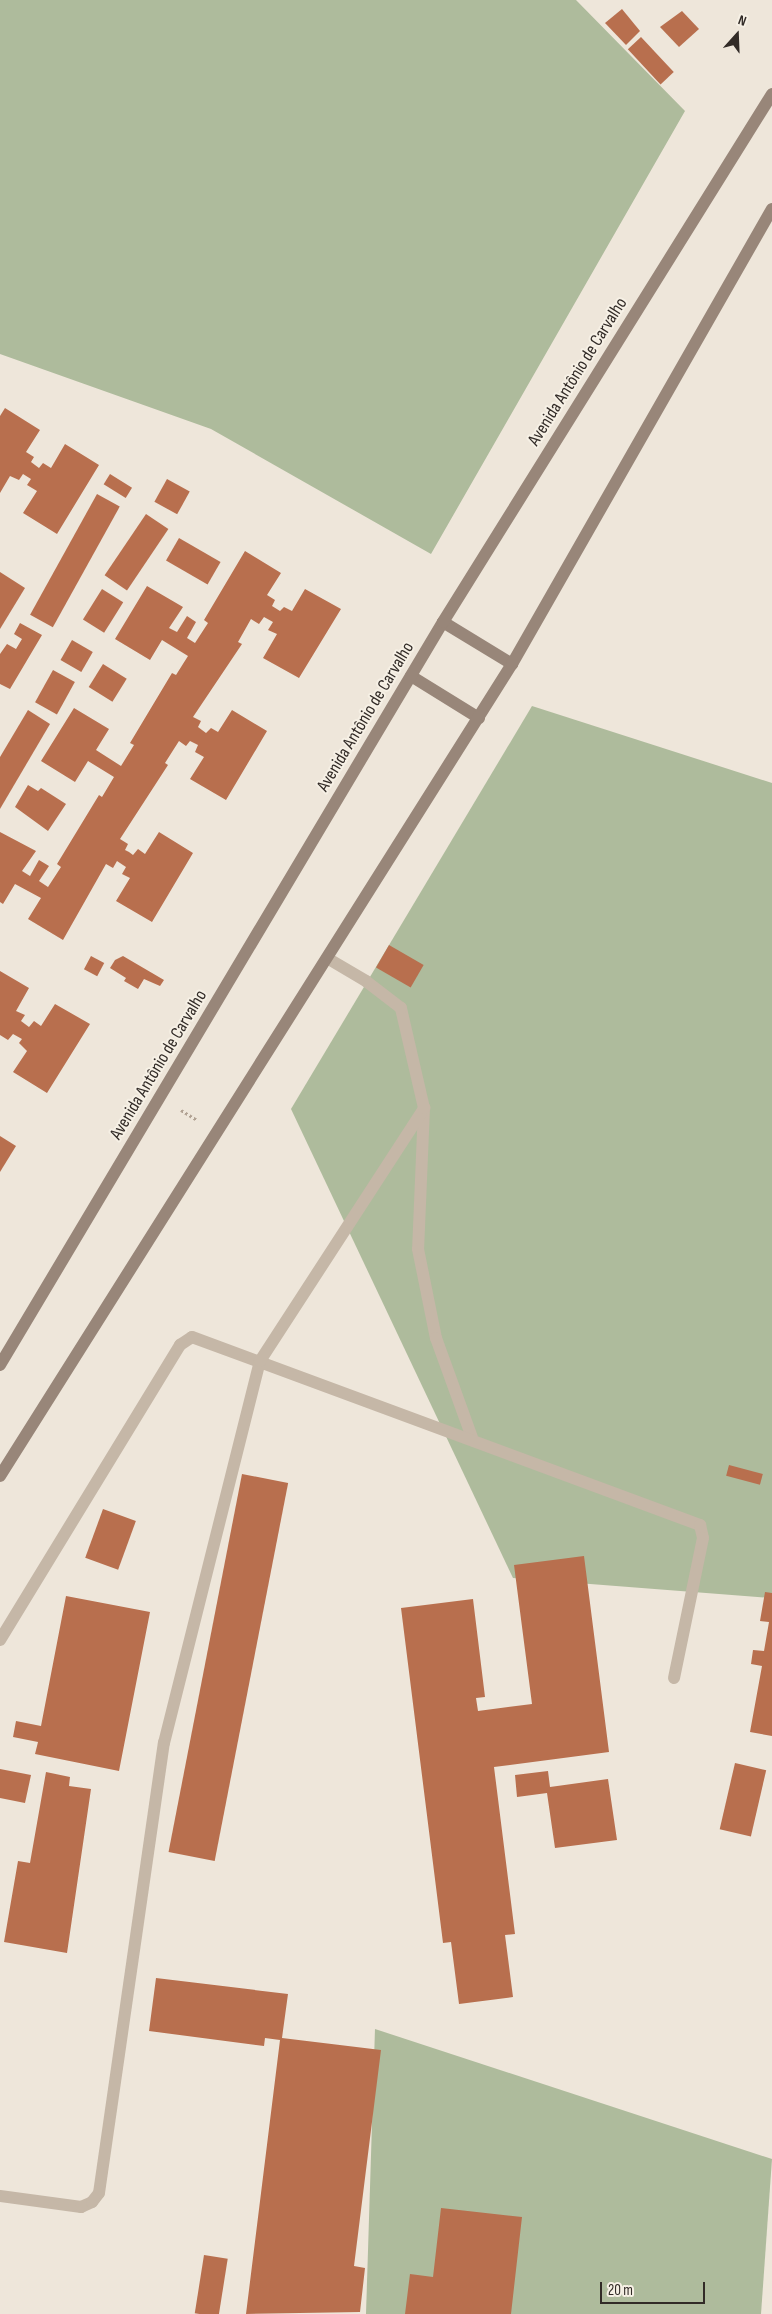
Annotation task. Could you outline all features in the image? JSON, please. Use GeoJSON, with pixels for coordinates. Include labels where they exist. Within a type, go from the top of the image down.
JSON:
{"type":"FeatureCollection","features":[{"type":"Feature","properties":{"kind":"main road","name":"Avenida Antônio de Carvalho"},"geometry":{"type":"LineString","coordinates":[[0,1364],[443,622],[772,94]]}},
{"type":"Feature","properties":{"kind":"main road"},"geometry":{"type":"LineString","coordinates":[[0,1476],[512,664],[772,209]]}},
{"type":"Feature","properties":{"kind":"main road"},"geometry":{"type":"LineString","coordinates":[[443,622],[512,664]]}},
{"type":"Feature","properties":{"kind":"main road"},"geometry":{"type":"LineString","coordinates":[[411,676],[479,718]]}},
{"type":"Feature","properties":{"kind":"lane"},"geometry":{"type":"LineString","coordinates":[[327,958],[366,981],[401,1008],[424,1108],[418,1249],[436,1338],[473,1440]]}},
{"type":"Feature","properties":{"kind":"lane"},"geometry":{"type":"LineString","coordinates":[[0,2196],[81,2207],[92,2202],[99,2193],[164,1743],[260,1361],[424,1108]]}},
{"type":"Feature","properties":{"kind":"lane"},"geometry":{"type":"LineString","coordinates":[[0,1640],[180,1345],[192,1337],[700,1524],[703,1538],[674,1678]]}},
{"type":"Feature","properties":{"kind":"path"},"geometry":{"type":"LineString","coordinates":[[160,1097],[217,1132]]}},
{"type":"Feature","properties":{"kind":"green space"},"geometry":{"type":"Polygon","coordinates":[[[0,0],[576,0],[685,111],[431,554],[211,429],[0,354],[0,0]]]}},
{"type":"Feature","properties":{"kind":"green space"},"geometry":{"type":"Polygon","coordinates":[[[532,706],[772,783],[772,1598],[513,1578],[291,1109],[532,706]]]}},
{"type":"Feature","properties":{"kind":"green space"},"geometry":{"type":"Polygon","coordinates":[[[375,2029],[772,2159],[761,2314],[366,2314],[375,2029]]]}},
{"type":"Feature","properties":{"kind":"building"},"geometry":{"type":"Polygon","coordinates":[[[622,9],[640,31],[626,45],[605,23],[622,9]]]}},
{"type":"Feature","properties":{"kind":"building"},"geometry":{"type":"Polygon","coordinates":[[[682,11],[699,29],[679,47],[660,27],[682,11]]]}},
{"type":"Feature","properties":{"kind":"building"},"geometry":{"type":"Polygon","coordinates":[[[641,37],[674,72],[661,84],[628,49],[641,37]]]}},
{"type":"Feature","properties":{"kind":"building"},"geometry":{"type":"Polygon","coordinates":[[[5,408],[40,430],[26,452],[34,457],[31,462],[39,468],[43,463],[51,468],[65,444],[99,465],[57,534],[23,513],[37,491],[27,485],[31,479],[23,474],[19,480],[10,476],[0,493],[0,416],[5,408]]]}},
{"type":"Feature","properties":{"kind":"building"},"geometry":{"type":"Polygon","coordinates":[[[110,474],[132,488],[126,498],[104,484],[110,474]]]}},
{"type":"Feature","properties":{"kind":"building"},"geometry":{"type":"Polygon","coordinates":[[[167,479],[190,492],[177,514],[154,502],[167,479]]]}},
{"type":"Feature","properties":{"kind":"building"},"geometry":{"type":"Polygon","coordinates":[[[97,494],[120,507],[53,627],[30,615],[97,494]]]}},
{"type":"Feature","properties":{"kind":"building"},"geometry":{"type":"Polygon","coordinates":[[[146,514],[168,529],[127,590],[105,575],[146,514]]]}},
{"type":"Feature","properties":{"kind":"building"},"geometry":{"type":"Polygon","coordinates":[[[179,538],[221,562],[208,585],[166,561],[179,538]]]}},
{"type":"Feature","properties":{"kind":"building"},"geometry":{"type":"Polygon","coordinates":[[[245,551],[281,573],[267,595],[275,600],[272,606],[280,611],[284,607],[292,611],[305,589],[341,609],[299,678],[263,658],[277,634],[268,630],[273,622],[264,617],[259,624],[251,619],[238,642],[242,644],[193,717],[201,721],[198,727],[206,733],[211,728],[218,732],[232,710],[267,731],[226,800],[190,779],[204,757],[195,752],[198,745],[190,741],[186,746],[179,741],[165,763],[168,765],[120,839],[128,844],[125,850],[133,855],[138,849],[145,854],[159,832],[193,853],[152,922],[116,901],[130,878],[122,874],[126,867],[117,861],[113,868],[106,864],[63,940],[28,919],[41,898],[15,884],[3,904],[0,902],[0,832],[36,851],[22,871],[30,876],[39,860],[49,866],[39,881],[48,887],[61,867],[57,864],[99,795],[102,797],[114,777],[88,761],[75,782],[41,761],[74,708],[109,729],[96,750],[121,766],[134,745],[130,743],[172,673],[176,675],[188,656],[162,640],[150,660],[115,639],[147,586],[183,607],[169,628],[177,632],[187,616],[196,622],[187,638],[195,643],[208,623],[204,620],[245,551]]]}},
{"type":"Feature","properties":{"kind":"building"},"geometry":{"type":"Polygon","coordinates":[[[0,572],[25,588],[0,629],[0,572]]]}},
{"type":"Feature","properties":{"kind":"building"},"geometry":{"type":"Polygon","coordinates":[[[102,589],[123,602],[104,633],[83,620],[102,589]]]}},
{"type":"Feature","properties":{"kind":"building"},"geometry":{"type":"Polygon","coordinates":[[[20,623],[42,635],[10,689],[0,684],[0,654],[7,644],[16,649],[22,639],[14,634],[20,623]]]}},
{"type":"Feature","properties":{"kind":"building"},"geometry":{"type":"Polygon","coordinates":[[[72,640],[93,652],[81,672],[60,660],[72,640]]]}},
{"type":"Feature","properties":{"kind":"building"},"geometry":{"type":"Polygon","coordinates":[[[103,664],[127,679],[112,702],[89,687],[103,664]]]}},
{"type":"Feature","properties":{"kind":"building"},"geometry":{"type":"Polygon","coordinates":[[[53,670],[75,682],[57,714],[35,702],[53,670]]]}},
{"type":"Feature","properties":{"kind":"building"},"geometry":{"type":"Polygon","coordinates":[[[28,710],[50,724],[0,809],[0,757],[28,710]]]}},
{"type":"Feature","properties":{"kind":"building"},"geometry":{"type":"Polygon","coordinates":[[[28,785],[38,791],[41,788],[66,804],[48,831],[15,807],[28,785]]]}},
{"type":"Feature","properties":{"kind":"building"},"geometry":{"type":"Polygon","coordinates":[[[389,945],[424,965],[411,988],[376,968],[389,945]]]}},
{"type":"Feature","properties":{"kind":"building"},"geometry":{"type":"Polygon","coordinates":[[[91,956],[104,963],[97,976],[84,969],[91,956]]]}},
{"type":"Feature","properties":{"kind":"building"},"geometry":{"type":"Polygon","coordinates":[[[123,956],[164,980],[160,986],[144,979],[138,989],[124,981],[126,978],[110,968],[115,960],[123,956]]]}},
{"type":"Feature","properties":{"kind":"building"},"geometry":{"type":"Polygon","coordinates":[[[0,971],[29,988],[16,1011],[25,1015],[21,1021],[29,1027],[34,1021],[41,1026],[55,1004],[90,1024],[47,1093],[13,1072],[27,1051],[19,1043],[22,1039],[13,1034],[8,1040],[0,1035],[0,971]]]}},
{"type":"Feature","properties":{"kind":"building"},"geometry":{"type":"Polygon","coordinates":[[[0,1136],[16,1146],[0,1172],[0,1136]]]}},
{"type":"Feature","properties":{"kind":"building"},"geometry":{"type":"Polygon","coordinates":[[[729,1465],[763,1474],[760,1485],[726,1476],[729,1465]]]}},
{"type":"Feature","properties":{"kind":"building"},"geometry":{"type":"Polygon","coordinates":[[[242,1474],[288,1483],[215,1861],[169,1852],[242,1474]]]}},
{"type":"Feature","properties":{"kind":"building"},"geometry":{"type":"Polygon","coordinates":[[[103,1509],[136,1521],[118,1570],[85,1558],[103,1509]]]}},
{"type":"Feature","properties":{"kind":"building"},"geometry":{"type":"Polygon","coordinates":[[[584,1556],[609,1752],[494,1767],[515,1934],[505,1935],[513,1997],[459,2004],[451,1942],[443,1943],[401,1608],[473,1599],[485,1697],[476,1698],[478,1711],[532,1704],[514,1565],[584,1556]]]}},
{"type":"Feature","properties":{"kind":"building"},"geometry":{"type":"Polygon","coordinates":[[[765,1592],[772,1593],[772,1736],[750,1732],[762,1666],[751,1664],[753,1650],[764,1651],[769,1622],[760,1621],[765,1592]]]}},
{"type":"Feature","properties":{"kind":"building"},"geometry":{"type":"Polygon","coordinates":[[[66,1596],[150,1612],[119,1771],[35,1754],[38,1742],[13,1737],[16,1721],[41,1726],[66,1596]]]}},
{"type":"Feature","properties":{"kind":"building"},"geometry":{"type":"Polygon","coordinates":[[[735,1763],[766,1770],[751,1836],[720,1829],[735,1763]]]}},
{"type":"Feature","properties":{"kind":"building"},"geometry":{"type":"Polygon","coordinates":[[[0,1769],[31,1775],[25,1803],[0,1798],[0,1769]]]}},
{"type":"Feature","properties":{"kind":"building"},"geometry":{"type":"Polygon","coordinates":[[[548,1771],[550,1787],[608,1779],[617,1840],[555,1848],[547,1793],[517,1797],[515,1775],[548,1771]]]}},
{"type":"Feature","properties":{"kind":"building"},"geometry":{"type":"Polygon","coordinates":[[[46,1772],[70,1777],[69,1786],[91,1789],[67,1953],[4,1942],[18,1861],[30,1863],[46,1772]]]}},
{"type":"Feature","properties":{"kind":"building"},"geometry":{"type":"Polygon","coordinates":[[[156,1978],[288,1994],[282,2038],[381,2050],[354,2266],[365,2268],[360,2312],[246,2314],[280,2040],[265,2038],[264,2046],[149,2031],[156,1978]]]}},
{"type":"Feature","properties":{"kind":"building"},"geometry":{"type":"Polygon","coordinates":[[[441,2208],[522,2217],[511,2314],[405,2314],[410,2274],[433,2277],[441,2208]]]}},
{"type":"Feature","properties":{"kind":"building"},"geometry":{"type":"Polygon","coordinates":[[[204,2255],[228,2259],[219,2314],[195,2313],[204,2255]]]}}]}
